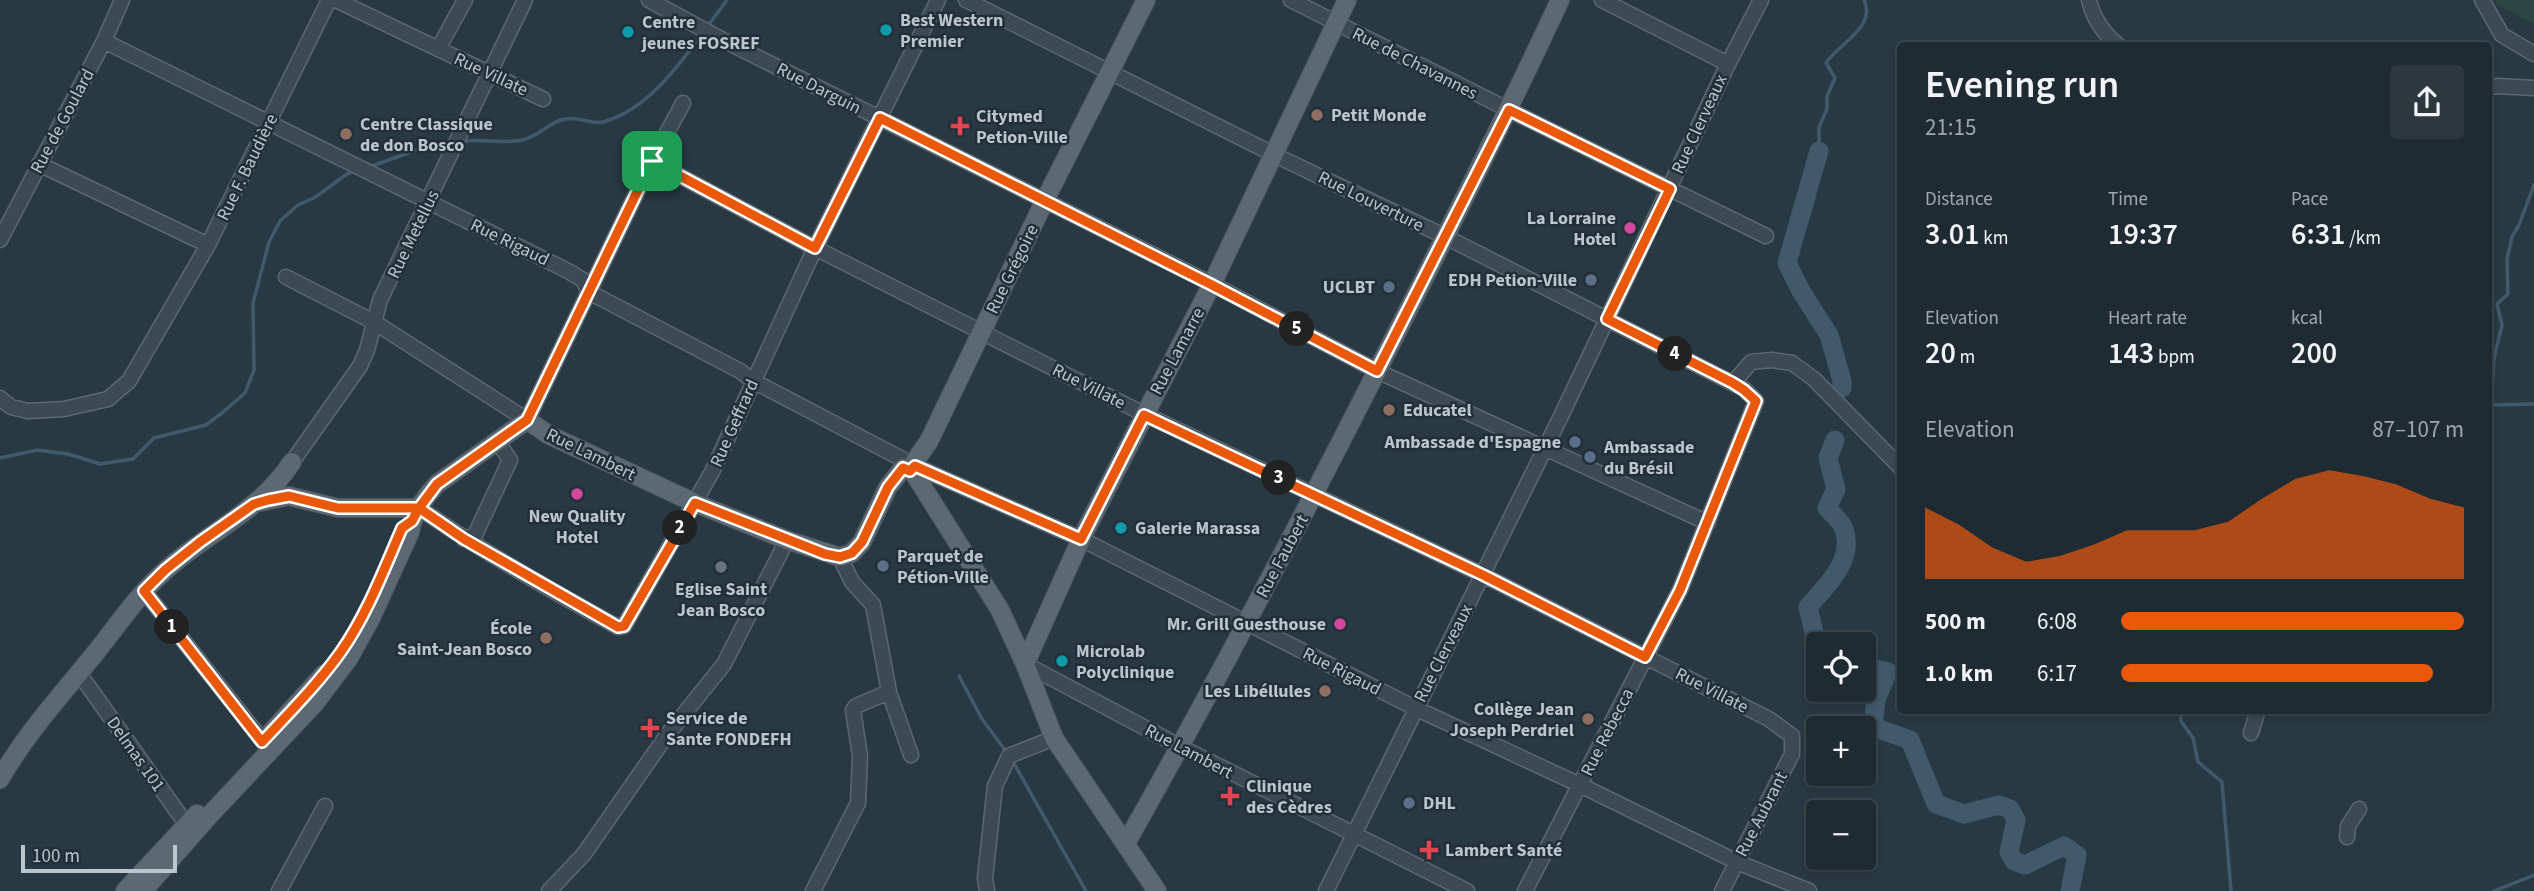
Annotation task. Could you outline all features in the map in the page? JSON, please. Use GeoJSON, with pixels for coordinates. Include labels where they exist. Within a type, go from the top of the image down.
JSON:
{"type":"FeatureCollection","features":[{"type":"Feature","properties":{"kind":"main road","name":"Rue Grégoire"},"geometry":{"type":"LineString","coordinates":[[840,557],[852,553],[862,542],[888,487],[929,441],[1045,200],[1146,0]]}},
{"type":"Feature","properties":{"kind":"main road","name":"Rue Lamarre"},"geometry":{"type":"LineString","coordinates":[[1025,664],[1081,539],[1212,285],[1347,0]]}},
{"type":"Feature","properties":{"kind":"main road","name":"Rue Faubert"},"geometry":{"type":"LineString","coordinates":[[1126,843],[1181,747],[1314,495],[1446,237],[1560,0]]}},
{"type":"Feature","properties":{"kind":"main road"},"geometry":{"type":"LineString","coordinates":[[125,891],[190,830],[267,746],[315,704],[349,658],[370,620],[410,532],[415,515],[437,484],[527,420]]}},
{"type":"Feature","properties":{"kind":"main road","name":"Rue Lambert"},"geometry":{"type":"LineString","coordinates":[[527,420],[549,435],[695,503],[788,540],[840,557]]}},
{"type":"Feature","properties":{"kind":"main road"},"geometry":{"type":"LineString","coordinates":[[292,461],[289,476],[301,498]]}},
{"type":"Feature","properties":{"kind":"main road"},"geometry":{"type":"LineString","coordinates":[[0,779],[38,722],[144,591],[165,570],[278,483],[292,461]]}},
{"type":"Feature","properties":{"kind":"main road"},"geometry":{"type":"LineString","coordinates":[[910,465],[1000,610],[1054,738],[1157,891]]}},
{"type":"Feature","properties":{"kind":"main road"},"geometry":{"type":"LineString","coordinates":[[254,504],[279,497],[301,498],[338,508],[415,515]]}},
{"type":"Feature","properties":{"kind":"main road"},"geometry":{"type":"LineString","coordinates":[[143,891],[190,830]]}},
{"type":"Feature","properties":{"kind":"street","name":"Rue de Goulard"},"geometry":{"type":"LineString","coordinates":[[0,240],[104,41],[122,0]]}},
{"type":"Feature","properties":{"kind":"street","name":"Rue F. Baudière"},"geometry":{"type":"LineString","coordinates":[[0,398],[11,407],[28,411],[64,408],[108,399],[129,381],[208,246],[329,0]]}},
{"type":"Feature","properties":{"kind":"street","name":"Rue Villate"},"geometry":{"type":"LineString","coordinates":[[337,0],[543,99]]}},
{"type":"Feature","properties":{"kind":"street"},"geometry":{"type":"LineString","coordinates":[[438,50],[465,0]]}},
{"type":"Feature","properties":{"kind":"street","name":"Rue Metellus"},"geometry":{"type":"LineString","coordinates":[[292,461],[360,366],[380,300],[525,0]]}},
{"type":"Feature","properties":{"kind":"street","name":"Rue Darguin"},"geometry":{"type":"LineString","coordinates":[[649,0],[1377,371],[1708,523]]}},
{"type":"Feature","properties":{"kind":"street","name":"Rue Geffrard"},"geometry":{"type":"LineString","coordinates":[[415,515],[464,539],[618,627],[624,626],[712,472],[815,248],[938,0]]}},
{"type":"Feature","properties":{"kind":"street","name":"Rue Louverture"},"geometry":{"type":"LineString","coordinates":[[967,0],[1273,154],[1446,237],[1733,383],[1756,401],[1751,417]]}},
{"type":"Feature","properties":{"kind":"street","name":"Rue de Chavannes"},"geometry":{"type":"LineString","coordinates":[[1291,0],[1766,236]]}},
{"type":"Feature","properties":{"kind":"street"},"geometry":{"type":"LineString","coordinates":[[1602,0],[1728,64]]}},
{"type":"Feature","properties":{"kind":"street","name":"Rue Clerveaux"},"geometry":{"type":"LineString","coordinates":[[1326,891],[1483,575],[1761,0]]}},
{"type":"Feature","properties":{"kind":"street"},"geometry":{"type":"LineString","coordinates":[[2089,0],[2092,14],[2114,42]]}},
{"type":"Feature","properties":{"kind":"street"},"geometry":{"type":"LineString","coordinates":[[2483,0],[2502,35],[2534,54]]}},
{"type":"Feature","properties":{"kind":"street","name":"Rue Rigaud"},"geometry":{"type":"LineString","coordinates":[[104,41],[568,271],[583,280],[589,292],[910,465],[1081,539],[1415,708],[1737,862],[1809,891]]}},
{"type":"Feature","properties":{"kind":"street"},"geometry":{"type":"LineString","coordinates":[[2492,87],[2534,88]]}},
{"type":"Feature","properties":{"kind":"street"},"geometry":{"type":"LineString","coordinates":[[527,420],[652,161],[683,103]]}},
{"type":"Feature","properties":{"kind":"street","name":"Rue Villate"},"geometry":{"type":"LineString","coordinates":[[652,161],[815,248],[1144,415],[1483,575],[1769,719],[1792,736]]}},
{"type":"Feature","properties":{"kind":"street"},"geometry":{"type":"LineString","coordinates":[[39,164],[208,246]]}},
{"type":"Feature","properties":{"kind":"street","name":"Rue Lambert"},"geometry":{"type":"LineString","coordinates":[[286,276],[374,322],[527,420]]}},
{"type":"Feature","properties":{"kind":"street"},"geometry":{"type":"LineString","coordinates":[[1733,383],[1751,362],[1772,360],[1792,363],[1814,379],[1897,464]]}},
{"type":"Feature","properties":{"kind":"street","name":"Rue Rebecca"},"geometry":{"type":"LineString","coordinates":[[1525,891],[1680,590],[1751,417]]}},
{"type":"Feature","properties":{"kind":"street"},"geometry":{"type":"LineString","coordinates":[[464,539],[475,535],[510,460],[497,441]]}},
{"type":"Feature","properties":{"kind":"street"},"geometry":{"type":"LineString","coordinates":[[549,891],[584,854],[667,735],[724,664],[788,540]]}},
{"type":"Feature","properties":{"kind":"street"},"geometry":{"type":"LineString","coordinates":[[840,557],[852,582],[873,604],[889,692],[911,755]]}},
{"type":"Feature","properties":{"kind":"street"},"geometry":{"type":"LineString","coordinates":[[144,591],[267,746]]}},
{"type":"Feature","properties":{"kind":"street","name":"Rue Lambert"},"geometry":{"type":"LineString","coordinates":[[1025,664],[1181,747],[1467,891]]}},
{"type":"Feature","properties":{"kind":"street","name":"Delmas 101"},"geometry":{"type":"LineString","coordinates":[[79,673],[190,830]]}},
{"type":"Feature","properties":{"kind":"street"},"geometry":{"type":"LineString","coordinates":[[813,891],[858,803],[860,756],[853,710],[856,706],[889,692]]}},
{"type":"Feature","properties":{"kind":"street"},"geometry":{"type":"LineString","coordinates":[[2250,733],[2257,714]]}},
{"type":"Feature","properties":{"kind":"street","name":"Rue Aubrant"},"geometry":{"type":"LineString","coordinates":[[1722,891],[1792,754],[1792,736]]}},
{"type":"Feature","properties":{"kind":"street"},"geometry":{"type":"LineString","coordinates":[[987,891],[985,878],[996,786],[1009,756],[1054,738]]}},
{"type":"Feature","properties":{"kind":"street"},"geometry":{"type":"LineString","coordinates":[[279,891],[325,806]]}},
{"type":"Feature","properties":{"kind":"street"},"geometry":{"type":"LineString","coordinates":[[2347,837],[2348,826],[2359,809]]}},
{"type":"Feature","properties":{"kind":"green space"},"geometry":{"type":"Polygon","coordinates":[[[2496,0],[2534,0],[2534,24],[2495,4],[2496,0]]]}},
{"type":"Feature","properties":{"kind":"waterway"},"geometry":{"type":"LineString","coordinates":[[707,27],[727,0]]}},
{"type":"Feature","properties":{"kind":"waterway"},"geometry":{"type":"LineString","coordinates":[[1819,151],[1819,127],[1835,78],[1826,63],[1861,27],[1867,10],[1864,0]]}},
{"type":"Feature","properties":{"kind":"waterway"},"geometry":{"type":"LineString","coordinates":[[463,141],[522,140],[560,120],[571,118],[598,123],[619,116],[634,108],[660,85],[703,33]]}},
{"type":"Feature","properties":{"kind":"waterway"},"geometry":{"type":"LineString","coordinates":[[369,167],[431,145],[452,142]]}},
{"type":"Feature","properties":{"kind":"waterway"},"geometry":{"type":"LineString","coordinates":[[1819,151],[1787,263],[1829,335],[1842,388]]}},
{"type":"Feature","properties":{"kind":"waterway"},"geometry":{"type":"LineString","coordinates":[[0,458],[37,450],[68,454],[100,464],[133,459],[154,438],[206,425],[223,412],[245,393],[254,370],[253,303],[269,242],[280,221],[298,205],[314,198],[355,171]]}},
{"type":"Feature","properties":{"kind":"waterway"},"geometry":{"type":"LineString","coordinates":[[2492,389],[2494,358],[2502,325],[2497,304],[2508,294],[2507,259],[2512,237],[2534,185]]}},
{"type":"Feature","properties":{"kind":"waterway"},"geometry":{"type":"LineString","coordinates":[[2492,405],[2534,404]]}},
{"type":"Feature","properties":{"kind":"waterway"},"geometry":{"type":"LineString","coordinates":[[1814,632],[1808,607],[1837,572],[1846,551],[1843,526],[1827,508],[1836,489],[1828,458],[1835,440]]}},
{"type":"Feature","properties":{"kind":"waterway"},"geometry":{"type":"LineString","coordinates":[[1876,669],[1888,672],[1876,699]]}},
{"type":"Feature","properties":{"kind":"waterway"},"geometry":{"type":"LineString","coordinates":[[959,676],[982,719],[1008,754]]}},
{"type":"Feature","properties":{"kind":"waterway"},"geometry":{"type":"LineString","coordinates":[[1876,702],[1873,727],[1910,740],[1936,804],[1964,814],[1999,805],[2010,809],[2016,820],[2009,852],[2014,861],[2025,865],[2064,846],[2077,855],[2070,891]]}},
{"type":"Feature","properties":{"kind":"waterway"},"geometry":{"type":"LineString","coordinates":[[2181,714],[2181,721],[2193,738],[2198,762],[2222,782],[2231,891]]}},
{"type":"Feature","properties":{"kind":"waterway"},"geometry":{"type":"LineString","coordinates":[[1012,760],[1086,891]]}},
{"type":"Feature","properties":{"kind":"waterway"},"geometry":{"type":"LineString","coordinates":[[2494,891],[2534,875]]}},
{"type":"Feature","properties":{"kind":"place","name":"Best Western Premier"},"geometry":{"type":"Point","coordinates":[886,30]}},
{"type":"Feature","properties":{"kind":"place","name":"Centre jeunes FOSREF"},"geometry":{"type":"Point","coordinates":[628,32]}},
{"type":"Feature","properties":{"kind":"place","name":"Petit Monde"},"geometry":{"type":"Point","coordinates":[1317,115]}},
{"type":"Feature","properties":{"kind":"place","name":"Citymed Petion-Ville"},"geometry":{"type":"Point","coordinates":[960,126]}},
{"type":"Feature","properties":{"kind":"place","name":"Centre Classique de don Bosco"},"geometry":{"type":"Point","coordinates":[346,134]}},
{"type":"Feature","properties":{"kind":"place","name":"La Lorraine Hotel"},"geometry":{"type":"Point","coordinates":[1630,228]}},
{"type":"Feature","properties":{"kind":"place","name":"EDH Petion-Ville"},"geometry":{"type":"Point","coordinates":[1591,280]}},
{"type":"Feature","properties":{"kind":"place","name":"UCLBT"},"geometry":{"type":"Point","coordinates":[1389,287]}},
{"type":"Feature","properties":{"kind":"place","name":"Educatel"},"geometry":{"type":"Point","coordinates":[1389,410]}},
{"type":"Feature","properties":{"kind":"place","name":"Ambassade d'Espagne"},"geometry":{"type":"Point","coordinates":[1575,442]}},
{"type":"Feature","properties":{"kind":"place","name":"Ambassade du Brésil"},"geometry":{"type":"Point","coordinates":[1590,457]}},
{"type":"Feature","properties":{"kind":"place","name":"New Quality Hotel"},"geometry":{"type":"Point","coordinates":[577,494]}},
{"type":"Feature","properties":{"kind":"place","name":"Galerie Marassa"},"geometry":{"type":"Point","coordinates":[1121,528]}},
{"type":"Feature","properties":{"kind":"place","name":"Parquet de Pétion-Ville"},"geometry":{"type":"Point","coordinates":[883,566]}},
{"type":"Feature","properties":{"kind":"place","name":"Eglise Saint Jean Bosco"},"geometry":{"type":"Point","coordinates":[721,567]}},
{"type":"Feature","properties":{"kind":"place","name":"Mr. Grill Guesthouse"},"geometry":{"type":"Point","coordinates":[1340,624]}},
{"type":"Feature","properties":{"kind":"place","name":"École Saint-Jean Bosco"},"geometry":{"type":"Point","coordinates":[546,638]}},
{"type":"Feature","properties":{"kind":"place","name":"Microlab Polyclinique"},"geometry":{"type":"Point","coordinates":[1062,661]}},
{"type":"Feature","properties":{"kind":"place","name":"Les Libéllules"},"geometry":{"type":"Point","coordinates":[1325,691]}},
{"type":"Feature","properties":{"kind":"place","name":"Collège Jean Joseph Perdriel"},"geometry":{"type":"Point","coordinates":[1588,719]}},
{"type":"Feature","properties":{"kind":"place","name":"Service de Sante FONDEFH"},"geometry":{"type":"Point","coordinates":[650,728]}},
{"type":"Feature","properties":{"kind":"place","name":"Clinique des Cèdres"},"geometry":{"type":"Point","coordinates":[1230,796]}},
{"type":"Feature","properties":{"kind":"place","name":"DHL"},"geometry":{"type":"Point","coordinates":[1409,803]}},
{"type":"Feature","properties":{"kind":"place","name":"Lambert Santé"},"geometry":{"type":"Point","coordinates":[1429,850]}},
{"type":"Feature","properties":{"kind":"route"},"geometry":{"type":"LineString","coordinates":[[652,161],[527,420],[437,484],[419,508],[338,508],[289,496],[254,504],[200,542],[144,591],[262,742],[317,683],[342,650],[402,528],[412,521],[419,508],[464,539],[618,627],[624,626],[695,503],[825,554],[840,557],[852,553],[862,542],[888,487],[903,468],[910,471],[915,466],[1081,539],[1144,415],[1483,575],[1645,657],[1680,590],[1756,401],[1733,383],[1607,319],[1670,189],[1509,110],[1377,371],[880,118],[815,248],[652,161]]}}]}
